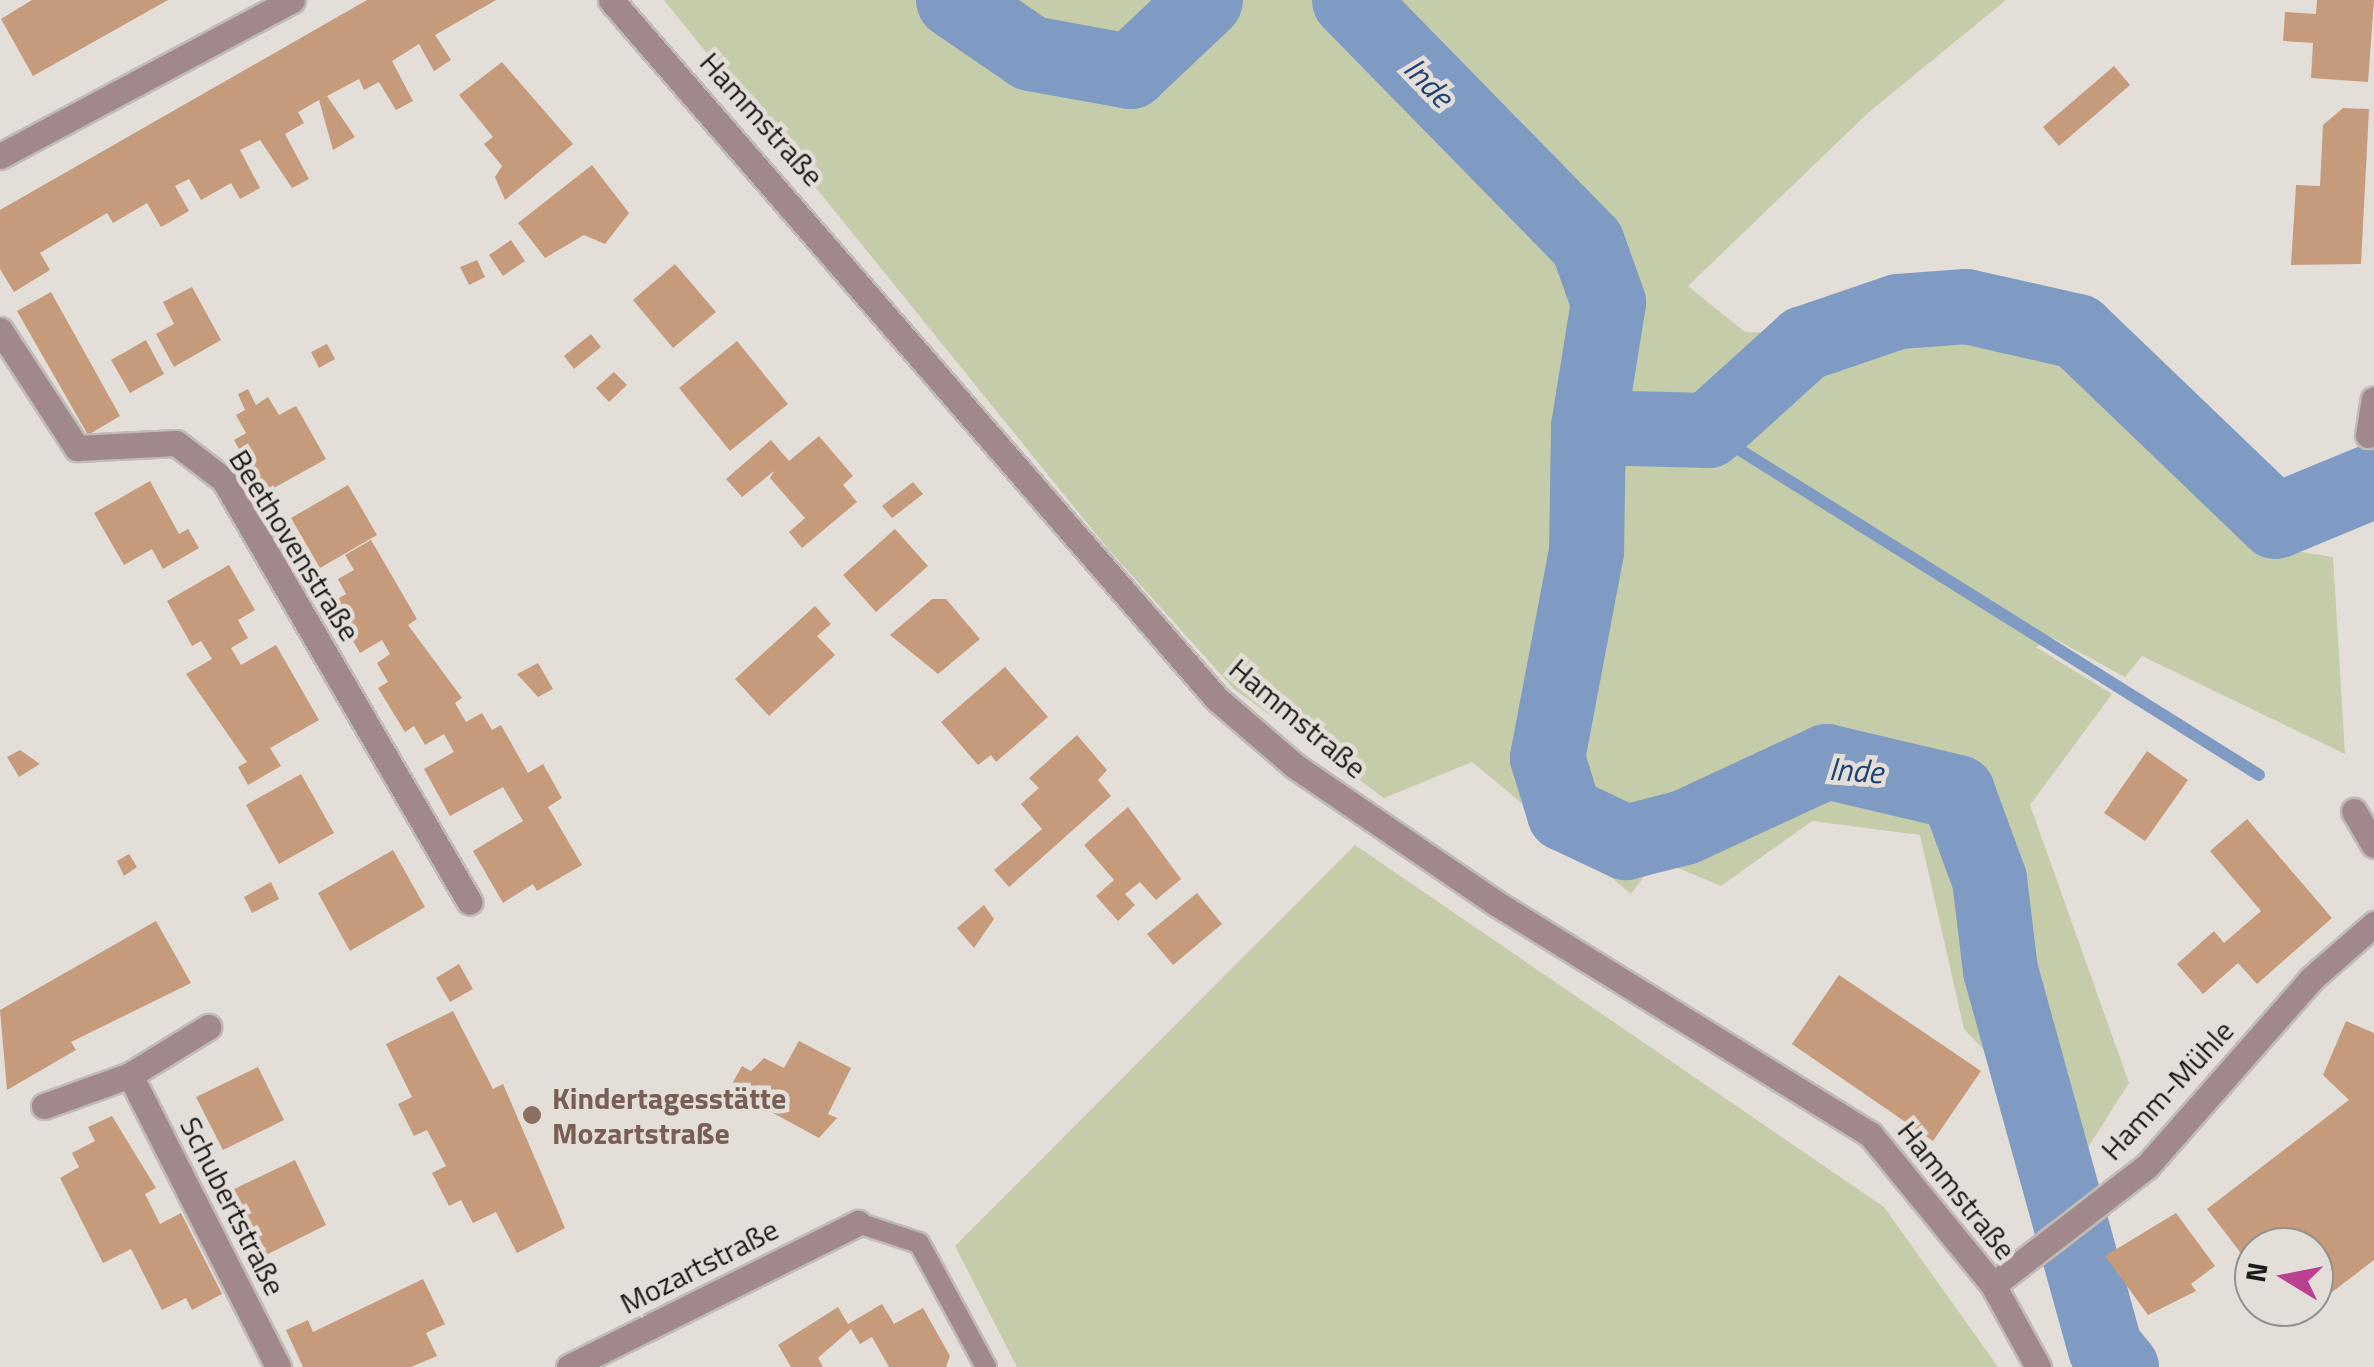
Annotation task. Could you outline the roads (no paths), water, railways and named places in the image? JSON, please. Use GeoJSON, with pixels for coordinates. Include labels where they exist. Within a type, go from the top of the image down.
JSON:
{"type":"FeatureCollection","features":[{"type":"Feature","properties":{"kind":"street"},"geometry":{"type":"LineString","coordinates":[[0,156],[292,0]]}},
{"type":"Feature","properties":{"kind":"street","name":"Hammstraße"},"geometry":{"type":"LineString","coordinates":[[610,0],[1218,699],[1295,766],[1494,902],[1870,1134],[1993,1286],[2038,1367]]}},
{"type":"Feature","properties":{"kind":"street","name":"Beethovenstraße"},"geometry":{"type":"LineString","coordinates":[[0,330],[77,448],[176,443],[224,480],[470,902]]}},
{"type":"Feature","properties":{"kind":"street"},"geometry":{"type":"LineString","coordinates":[[2368,436],[2374,399]]}},
{"type":"Feature","properties":{"kind":"street"},"geometry":{"type":"LineString","coordinates":[[2354,811],[2374,846]]}},
{"type":"Feature","properties":{"kind":"street","name":"Hamm-Mühle"},"geometry":{"type":"LineString","coordinates":[[1993,1286],[2147,1166],[2311,979],[2374,924]]}},
{"type":"Feature","properties":{"kind":"street"},"geometry":{"type":"LineString","coordinates":[[44,1106],[130,1075],[208,1028]]}},
{"type":"Feature","properties":{"kind":"street","name":"Schubertstraße"},"geometry":{"type":"LineString","coordinates":[[130,1075],[278,1367]]}},
{"type":"Feature","properties":{"kind":"street","name":"Mozartstraße"},"geometry":{"type":"LineString","coordinates":[[569,1367],[858,1223]]}},
{"type":"Feature","properties":{"kind":"lane"},"geometry":{"type":"LineString","coordinates":[[858,1223],[919,1244],[986,1367]]}},
{"type":"Feature","properties":{"kind":"waterway","name":"Inde"},"geometry":{"type":"LineString","coordinates":[[953,0],[1030,53],[1130,71],[1205,0]]}},
{"type":"Feature","properties":{"kind":"waterway","name":"Inde"},"geometry":{"type":"LineString","coordinates":[[1349,0],[1587,243],[1608,302],[1588,427],[1586,551],[1547,757],[1564,813],[1625,842],[1684,827],[1826,761],[1957,792],[1989,879],[2000,970],[2105,1348],[2121,1367]]}},
{"type":"Feature","properties":{"kind":"waterway","name":"Inde"},"geometry":{"type":"LineString","coordinates":[[1588,427],[1708,430],[1804,343],[1898,311],[1966,306],[2077,331],[2275,521],[2374,480]]}},
{"type":"Feature","properties":{"kind":"waterway"},"geometry":{"type":"LineString","coordinates":[[1708,430],[2259,775]]}},
{"type":"Feature","properties":{"kind":"place","name":"Kindertagesstätte Mozartstraße"},"geometry":{"type":"Point","coordinates":[532,1115]}}]}
